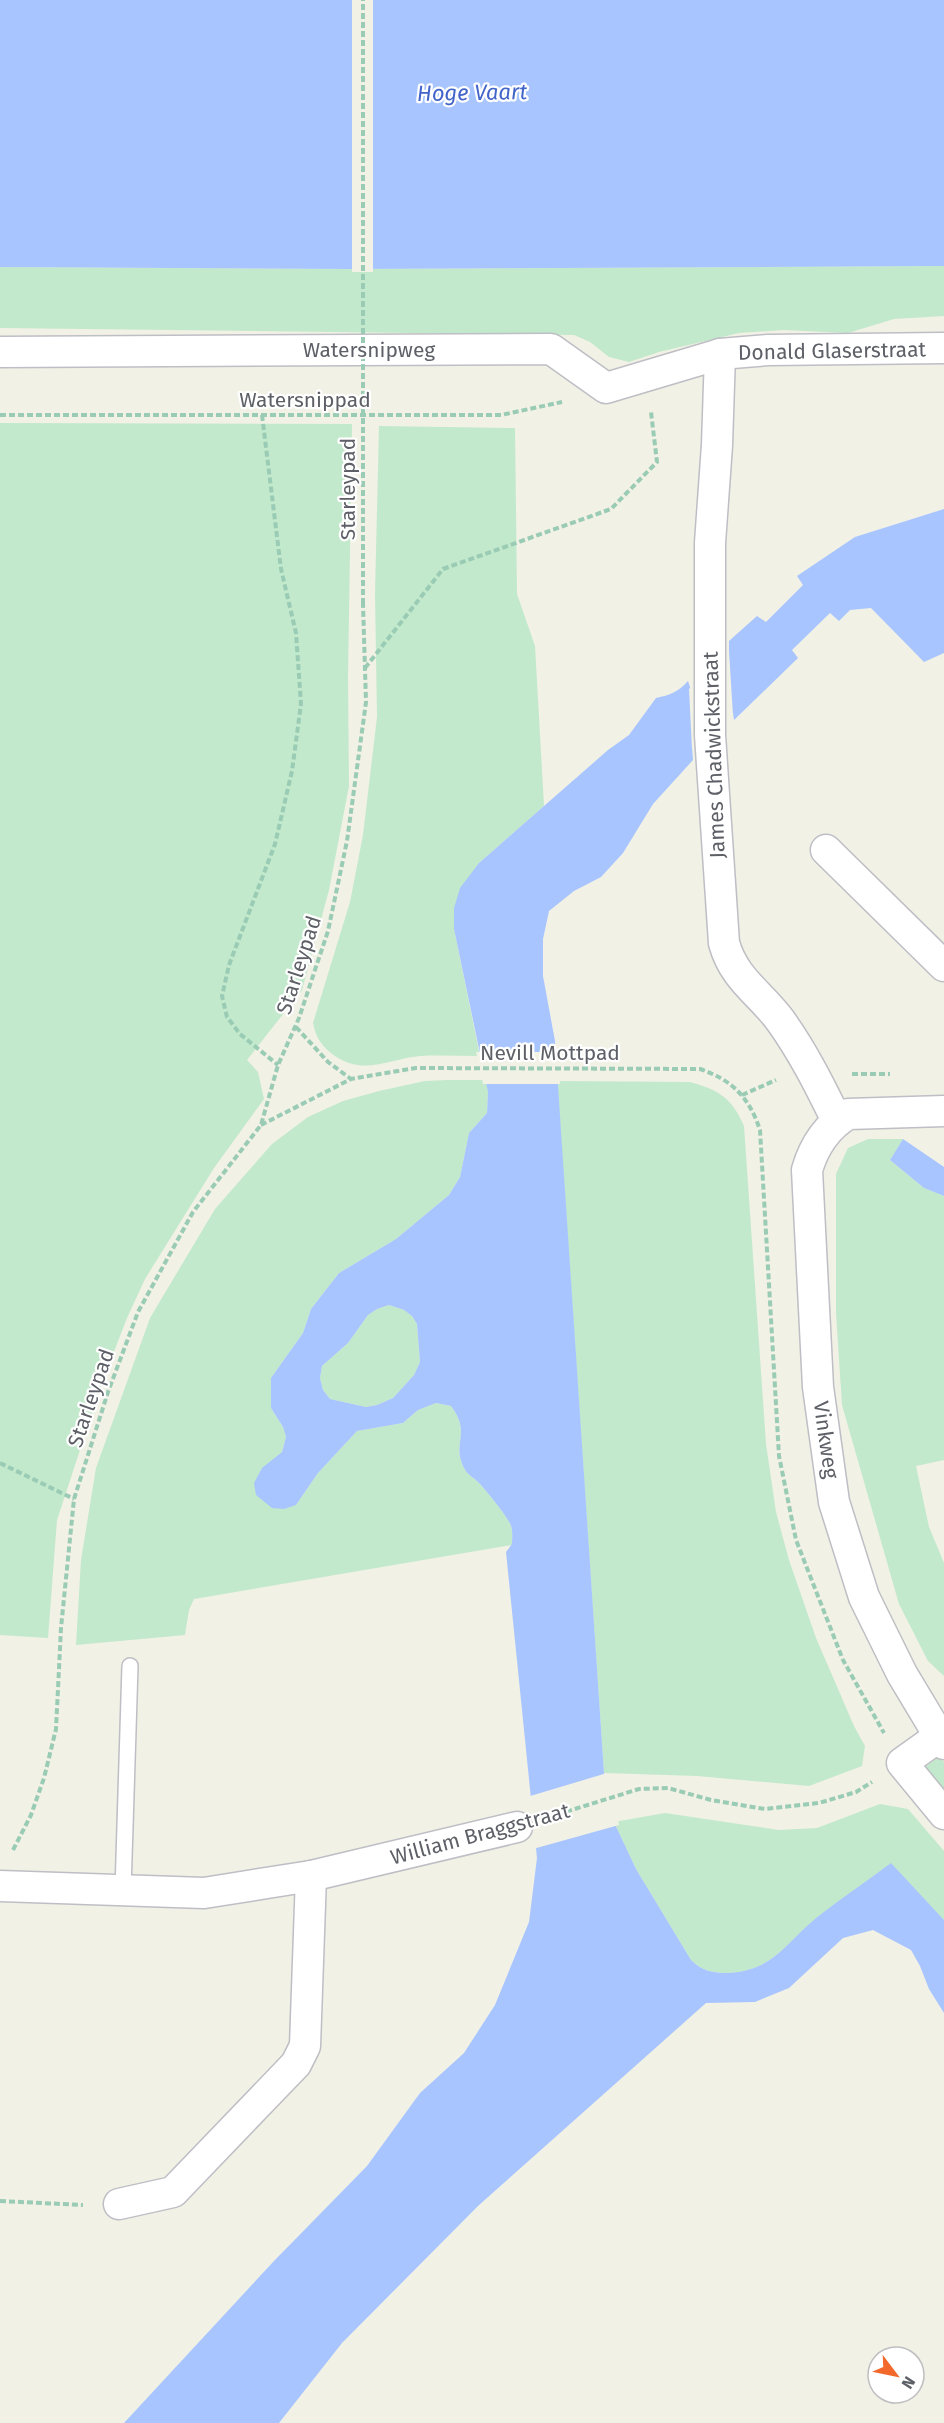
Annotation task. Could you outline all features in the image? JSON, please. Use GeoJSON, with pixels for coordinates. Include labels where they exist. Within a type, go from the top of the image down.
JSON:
{"type":"FeatureCollection","features":[{"type":"Feature","properties":{"kind":"street","name":"Donald Glaserstraat"},"geometry":{"type":"LineString","coordinates":[[720,354],[768,350],[944,348]]}},
{"type":"Feature","properties":{"kind":"street","name":"Watersnipweg"},"geometry":{"type":"LineString","coordinates":[[0,352],[551,349],[606,388]]}},
{"type":"Feature","properties":{"kind":"street"},"geometry":{"type":"LineString","coordinates":[[606,388],[720,354]]}},
{"type":"Feature","properties":{"kind":"street","name":"James Chadwickstraat"},"geometry":{"type":"LineString","coordinates":[[720,354],[717,445],[710,543],[709,669],[710,735],[724,943],[729,960],[740,978],[779,1019],[813,1073],[837,1121]]}},
{"type":"Feature","properties":{"kind":"street"},"geometry":{"type":"LineString","coordinates":[[826,850],[944,966]]}},
{"type":"Feature","properties":{"kind":"street"},"geometry":{"type":"LineString","coordinates":[[837,1121],[848,1114],[862,1112],[944,1111]]}},
{"type":"Feature","properties":{"kind":"street","name":"Vinkweg"},"geometry":{"type":"LineString","coordinates":[[837,1121],[812,1152],[807,1170],[818,1387],[834,1502],[864,1597],[902,1674],[942,1738]]}},
{"type":"Feature","properties":{"kind":"street"},"geometry":{"type":"LineString","coordinates":[[942,1738],[902,1763],[944,1814]]}},
{"type":"Feature","properties":{"kind":"street","name":"William Braggstraat"},"geometry":{"type":"LineString","coordinates":[[0,1886],[204,1893],[311,1876],[517,1827]]}},
{"type":"Feature","properties":{"kind":"street"},"geometry":{"type":"LineString","coordinates":[[119,2204],[173,2192],[296,2064],[305,2046],[311,1876]]}},
{"type":"Feature","properties":{"kind":"lane"},"geometry":{"type":"LineString","coordinates":[[123,1890],[130,1666]]}},
{"type":"Feature","properties":{"kind":"path","name":"Starleypad"},"geometry":{"type":"LineString","coordinates":[[10,1855],[31,1815],[44,1778],[56,1729],[61,1628],[74,1499],[108,1392],[138,1312],[193,1212],[261,1125],[278,1065],[296,1027],[328,932],[347,841],[366,702],[363,604],[363,0]]}},
{"type":"Feature","properties":{"kind":"path"},"geometry":{"type":"LineString","coordinates":[[365,668],[443,569],[611,509],[657,462],[647,376]]}},
{"type":"Feature","properties":{"kind":"path","name":"Watersnippad"},"geometry":{"type":"LineString","coordinates":[[0,415],[501,415],[557,403],[606,388]]}},
{"type":"Feature","properties":{"kind":"path"},"geometry":{"type":"LineString","coordinates":[[262,415],[281,569],[296,633],[301,704],[292,771],[275,844],[229,965],[222,996],[227,1017],[240,1034],[278,1065]]}},
{"type":"Feature","properties":{"kind":"path"},"geometry":{"type":"LineString","coordinates":[[296,1027],[328,1062],[351,1079]]}},
{"type":"Feature","properties":{"kind":"path","name":"Nevill Mottpad"},"geometry":{"type":"LineString","coordinates":[[261,1125],[351,1079],[416,1068],[700,1069],[718,1075],[742,1095]]}},
{"type":"Feature","properties":{"kind":"path"},"geometry":{"type":"LineString","coordinates":[[813,1073],[894,1074]]}},
{"type":"Feature","properties":{"kind":"path"},"geometry":{"type":"LineString","coordinates":[[0,1463],[74,1499]]}},
{"type":"Feature","properties":{"kind":"path","name":"William Braggstraat"},"geometry":{"type":"LineString","coordinates":[[517,1827],[639,1789],[668,1788],[711,1800],[765,1809],[819,1803],[856,1792],[902,1763]]}},
{"type":"Feature","properties":{"kind":"path"},"geometry":{"type":"LineString","coordinates":[[0,2201],[103,2206],[119,2204]]}},
{"type":"Feature","properties":{"kind":"green space"},"geometry":{"type":"Polygon","coordinates":[[[944,266],[944,316],[894,319],[848,333],[784,330],[739,333],[659,352],[629,362],[609,357],[590,342],[574,335],[0,328],[0,267],[350,269],[944,266]]]}},
{"type":"Feature","properties":{"kind":"green space"},"geometry":{"type":"Polygon","coordinates":[[[0,423],[352,424],[348,677],[349,786],[329,890],[302,990],[247,1060],[258,1072],[264,1099],[214,1168],[145,1279],[103,1380],[57,1520],[48,1638],[0,1635],[0,423]]]}},
{"type":"Feature","properties":{"kind":"green space"},"geometry":{"type":"Polygon","coordinates":[[[379,426],[515,428],[517,594],[535,646],[544,806],[479,863],[454,929],[480,1056],[420,1056],[367,1066],[346,1062],[330,1053],[320,1042],[313,1023],[350,902],[363,835],[377,717],[375,594],[379,426]]]}},
{"type":"Feature","properties":{"kind":"green space"},"geometry":{"type":"Polygon","coordinates":[[[486,1080],[488,1092],[487,1113],[469,1133],[460,1177],[449,1195],[396,1239],[339,1273],[311,1309],[303,1333],[271,1378],[271,1408],[283,1427],[286,1437],[282,1452],[273,1460],[296,1505],[318,1473],[357,1431],[403,1423],[418,1410],[436,1403],[451,1406],[460,1424],[459,1451],[464,1468],[506,1517],[512,1528],[512,1545],[194,1599],[189,1610],[185,1635],[76,1645],[81,1560],[96,1468],[150,1318],[215,1209],[272,1144],[308,1117],[343,1101],[379,1091],[425,1081],[486,1080]]]}},
{"type":"Feature","properties":{"kind":"green space"},"geometry":{"type":"Polygon","coordinates":[[[557,1081],[690,1082],[717,1092],[735,1108],[744,1126],[766,1444],[776,1512],[789,1560],[816,1638],[865,1746],[862,1766],[809,1786],[697,1776],[604,1773],[557,1081]]]}},
{"type":"Feature","properties":{"kind":"green space"},"geometry":{"type":"Polygon","coordinates":[[[868,1139],[903,1139],[890,1160],[924,1188],[944,1196],[944,1460],[916,1466],[929,1527],[944,1563],[944,1676],[928,1661],[899,1604],[842,1405],[836,1313],[836,1174],[848,1148],[868,1139]]]}},
{"type":"Feature","properties":{"kind":"green space"},"geometry":{"type":"Polygon","coordinates":[[[389,1305],[404,1310],[417,1324],[420,1362],[414,1375],[393,1398],[377,1405],[366,1407],[330,1399],[323,1390],[320,1378],[322,1366],[348,1343],[368,1315],[389,1305]]]}},
{"type":"Feature","properties":{"kind":"green space"},"geometry":{"type":"Polygon","coordinates":[[[939,1756],[944,1762],[944,1793],[924,1768],[939,1756]]]}},
{"type":"Feature","properties":{"kind":"green space"},"geometry":{"type":"Polygon","coordinates":[[[880,1804],[908,1809],[944,1851],[944,1920],[891,1864],[829,1909],[769,1961],[744,1971],[728,1973],[708,1971],[691,1960],[636,1869],[614,1822],[665,1813],[779,1830],[817,1828],[880,1804]]]}},
{"type":"Feature","properties":{"kind":"water","name":"Hoge Vaart"},"geometry":{"type":"Polygon","coordinates":[[[0,0],[944,0],[944,266],[350,269],[0,267],[0,0]]]}},
{"type":"Feature","properties":{"kind":"water"},"geometry":{"type":"Polygon","coordinates":[[[944,509],[944,653],[924,662],[871,608],[850,610],[839,621],[830,613],[792,650],[798,658],[734,720],[733,713],[728,710],[692,746],[693,760],[653,804],[623,853],[601,877],[574,891],[549,911],[543,939],[543,976],[555,1041],[604,1773],[614,1822],[636,1869],[691,1960],[708,1971],[717,1973],[744,1971],[769,1960],[820,1915],[891,1863],[944,1920],[944,2013],[929,1989],[911,1950],[873,1930],[843,1938],[789,1988],[755,2002],[706,2003],[478,2206],[342,2343],[279,2423],[124,2423],[274,2261],[367,2166],[420,2093],[464,2053],[495,2005],[529,1922],[537,1858],[506,1552],[512,1544],[512,1530],[497,1505],[464,1468],[459,1451],[460,1424],[451,1406],[436,1403],[418,1410],[403,1423],[357,1431],[318,1473],[296,1505],[284,1509],[272,1508],[256,1495],[254,1483],[262,1468],[282,1452],[286,1437],[283,1427],[271,1408],[271,1378],[303,1333],[311,1309],[339,1273],[396,1239],[449,1195],[460,1177],[469,1133],[487,1113],[488,1092],[454,929],[454,908],[460,888],[479,863],[608,750],[629,735],[656,698],[666,696],[681,688],[688,681],[691,690],[729,657],[729,641],[757,616],[766,622],[803,585],[797,576],[855,537],[944,509]],[[389,1305],[368,1315],[348,1343],[322,1366],[320,1378],[323,1390],[330,1399],[366,1407],[377,1405],[393,1398],[414,1375],[420,1362],[417,1324],[404,1310],[389,1305]]]}},
{"type":"Feature","properties":{"kind":"water"},"geometry":{"type":"Polygon","coordinates":[[[903,1139],[944,1167],[944,1196],[924,1188],[890,1160],[903,1139]]]}},
{"type":"Feature","properties":{"kind":"pier"},"geometry":{"type":"Polygon","coordinates":[[[352,0],[373,0],[373,272],[352,272],[352,0]]]}},
{"type":"Feature","properties":{"kind":"pier"},"geometry":{"type":"Polygon","coordinates":[[[729,651],[733,715],[730,717],[729,714],[695,747],[694,751],[692,749],[689,689],[729,651]]]}},
{"type":"Feature","properties":{"kind":"pier"},"geometry":{"type":"Polygon","coordinates":[[[476,1052],[559,1052],[560,1084],[483,1084],[476,1052]]]}},
{"type":"Feature","properties":{"kind":"pier"},"geometry":{"type":"Polygon","coordinates":[[[607,1773],[619,1825],[533,1849],[527,1797],[607,1773]]]}}]}
